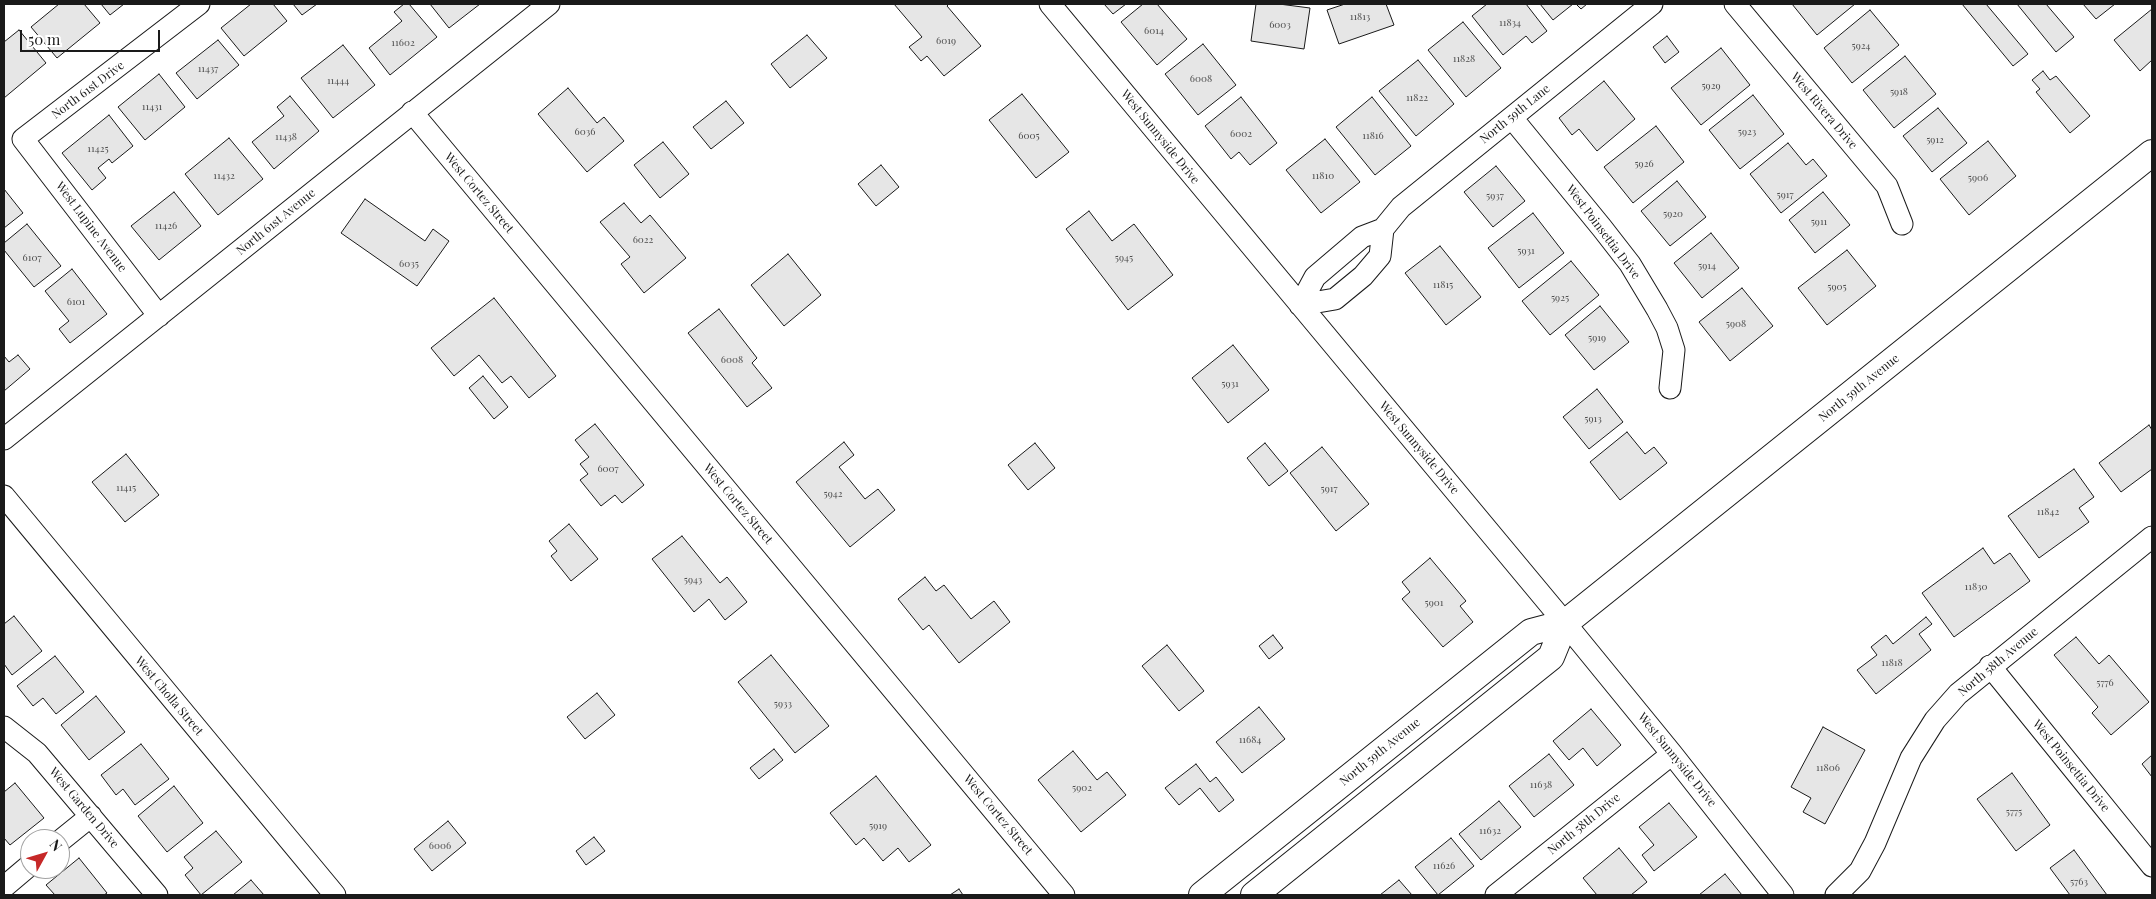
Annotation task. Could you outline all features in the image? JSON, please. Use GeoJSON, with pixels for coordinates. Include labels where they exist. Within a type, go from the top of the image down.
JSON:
{"type":"FeatureCollection","features":[{"type":"Feature","properties":{"kind":"main road","name":"North 59th Avenue"},"geometry":{"type":"LineString","coordinates":[[1202,895],[1530,632],[1565,622],[2152,153]]}},
{"type":"Feature","properties":{"kind":"main road"},"geometry":{"type":"LineString","coordinates":[[1254,895],[1552,657],[1565,622]]}},
{"type":"Feature","properties":{"kind":"street","name":"North 61st Avenue"},"geometry":{"type":"LineString","coordinates":[[4,439],[549,4]]}},
{"type":"Feature","properties":{"kind":"street","name":"West Sunnyside Drive"},"geometry":{"type":"LineString","coordinates":[[1050,4],[1565,622],[1783,895]]}},
{"type":"Feature","properties":{"kind":"street","name":"North 59th Lane"},"geometry":{"type":"LineString","coordinates":[[1300,305],[1315,277],[1362,237],[1383,229],[1401,207],[1652,4]]}},
{"type":"Feature","properties":{"kind":"street","name":"West Rivera Drive"},"geometry":{"type":"LineString","coordinates":[[1736,4],[1887,186],[1902,224]]}},
{"type":"Feature","properties":{"kind":"street","name":"North 61st Drive"},"geometry":{"type":"LineString","coordinates":[[24,139],[196,5]]}},
{"type":"Feature","properties":{"kind":"street","name":"West Cortez Street"},"geometry":{"type":"LineString","coordinates":[[412,112],[1064,895]]}},
{"type":"Feature","properties":{"kind":"street","name":"West Poinsettia Drive"},"geometry":{"type":"LineString","coordinates":[[1512,118],[1630,264],[1657,309],[1667,328],[1674,350],[1670,388]]}},
{"type":"Feature","properties":{"kind":"street","name":"West Lupine Avenue"},"geometry":{"type":"LineString","coordinates":[[24,139],[159,316]]}},
{"type":"Feature","properties":{"kind":"street"},"geometry":{"type":"LineString","coordinates":[[1300,305],[1335,299],[1363,276],[1380,256],[1383,229]]}},
{"type":"Feature","properties":{"kind":"street","name":"West Cholla Street"},"geometry":{"type":"LineString","coordinates":[[4,496],[335,895]]}},
{"type":"Feature","properties":{"kind":"street","name":"North 58th Avenue"},"geometry":{"type":"LineString","coordinates":[[1836,895],[1860,871],[1875,843],[1911,758],[1935,720],[1958,694],[1990,666],[2152,537]]}},
{"type":"Feature","properties":{"kind":"street","name":"West Poinsettia Drive"},"geometry":{"type":"LineString","coordinates":[[1990,666],[2152,866]]}},
{"type":"Feature","properties":{"kind":"street","name":"West Garden Drive"},"geometry":{"type":"LineString","coordinates":[[4,727],[37,753],[157,895]]}},
{"type":"Feature","properties":{"kind":"street","name":"North 58th Drive"},"geometry":{"type":"LineString","coordinates":[[1496,895],[1672,754]]}},
{"type":"Feature","properties":{"kind":"street"},"geometry":{"type":"LineString","coordinates":[[70,833],[90,816]]}},
{"type":"Feature","properties":{"kind":"street"},"geometry":{"type":"LineString","coordinates":[[4,887],[20,873]]}},
{"type":"Feature","properties":{"kind":"building"},"geometry":{"type":"Polygon","coordinates":[[[59,4],[84,4],[100,23],[57,58],[31,27],[59,4]]]}},
{"type":"Feature","properties":{"kind":"building"},"geometry":{"type":"Polygon","coordinates":[[[101,4],[124,4],[110,15],[101,4]]]}},
{"type":"Feature","properties":{"kind":"building"},"geometry":{"type":"Polygon","coordinates":[[[251,4],[273,4],[287,21],[244,56],[221,28],[251,4]]]}},
{"type":"Feature","properties":{"kind":"building"},"geometry":{"type":"Polygon","coordinates":[[[293,4],[317,4],[302,15],[293,4]]]}},
{"type":"Feature","properties":{"kind":"building"},"geometry":{"type":"Polygon","coordinates":[[[404,4],[409,4],[437,37],[390,75],[369,48],[402,21],[394,12],[404,4]]]}},
{"type":"Feature","properties":{"kind":"building"},"geometry":{"type":"Polygon","coordinates":[[[430,4],[480,4],[449,28],[430,4]]]}},
{"type":"Feature","properties":{"kind":"building"},"geometry":{"type":"Polygon","coordinates":[[[894,4],[949,4],[947,6],[981,46],[944,76],[927,56],[921,61],[909,47],[922,37],[894,4]]]}},
{"type":"Feature","properties":{"kind":"building"},"geometry":{"type":"Polygon","coordinates":[[[1104,4],[1126,4],[1113,14],[1104,4]]]}},
{"type":"Feature","properties":{"kind":"building"},"geometry":{"type":"Polygon","coordinates":[[[1143,4],[1157,4],[1187,39],[1157,65],[1121,22],[1143,4]]]}},
{"type":"Feature","properties":{"kind":"building"},"geometry":{"type":"Polygon","coordinates":[[[1256,4],[1279,4],[1310,8],[1304,49],[1251,41],[1256,4]]]}},
{"type":"Feature","properties":{"kind":"building"},"geometry":{"type":"Polygon","coordinates":[[[1345,4],[1386,4],[1394,25],[1339,44],[1327,10],[1345,4]]]}},
{"type":"Feature","properties":{"kind":"building"},"geometry":{"type":"Polygon","coordinates":[[[1487,4],[1526,4],[1547,31],[1532,43],[1526,36],[1503,55],[1472,16],[1487,4]]]}},
{"type":"Feature","properties":{"kind":"building"},"geometry":{"type":"Polygon","coordinates":[[[1540,4],[1573,4],[1553,20],[1540,4]]]}},
{"type":"Feature","properties":{"kind":"building"},"geometry":{"type":"Polygon","coordinates":[[[1576,4],[1587,4],[1581,9],[1576,4]]]}},
{"type":"Feature","properties":{"kind":"building"},"geometry":{"type":"Polygon","coordinates":[[[1792,4],[1855,4],[1817,35],[1792,4]]]}},
{"type":"Feature","properties":{"kind":"building"},"geometry":{"type":"Polygon","coordinates":[[[1962,4],[1986,4],[2028,54],[2013,66],[1962,4]]]}},
{"type":"Feature","properties":{"kind":"building"},"geometry":{"type":"Polygon","coordinates":[[[2017,4],[2046,4],[2074,37],[2056,52],[2017,4]]]}},
{"type":"Feature","properties":{"kind":"building"},"geometry":{"type":"Polygon","coordinates":[[[2083,4],[2115,4],[2096,19],[2083,4]]]}},
{"type":"Feature","properties":{"kind":"building"},"geometry":{"type":"Polygon","coordinates":[[[2152,9],[2152,60],[2140,71],[2114,40],[2152,9]]]}},
{"type":"Feature","properties":{"kind":"building"},"geometry":{"type":"Polygon","coordinates":[[[1870,10],[1899,45],[1852,83],[1824,48],[1870,10]]]}},
{"type":"Feature","properties":{"kind":"building"},"geometry":{"type":"Polygon","coordinates":[[[1463,22],[1501,68],[1466,97],[1428,50],[1463,22]]]}},
{"type":"Feature","properties":{"kind":"building"},"geometry":{"type":"Polygon","coordinates":[[[19,30],[46,63],[4,98],[4,42],[19,30]]]}},
{"type":"Feature","properties":{"kind":"building"},"geometry":{"type":"Polygon","coordinates":[[[807,35],[827,58],[790,88],[771,64],[807,35]]]}},
{"type":"Feature","properties":{"kind":"building"},"geometry":{"type":"Polygon","coordinates":[[[1667,36],[1679,52],[1665,63],[1653,47],[1667,36]]]}},
{"type":"Feature","properties":{"kind":"building"},"geometry":{"type":"Polygon","coordinates":[[[218,40],[239,65],[197,99],[176,73],[218,40]]]}},
{"type":"Feature","properties":{"kind":"building"},"geometry":{"type":"Polygon","coordinates":[[[1203,44],[1236,85],[1198,115],[1165,74],[1203,44]]]}},
{"type":"Feature","properties":{"kind":"building"},"geometry":{"type":"Polygon","coordinates":[[[343,45],[375,85],[333,118],[301,78],[343,45]]]}},
{"type":"Feature","properties":{"kind":"building"},"geometry":{"type":"Polygon","coordinates":[[[1721,48],[1750,85],[1701,125],[1671,88],[1721,48]]]}},
{"type":"Feature","properties":{"kind":"building"},"geometry":{"type":"Polygon","coordinates":[[[1905,56],[1936,94],[1894,128],[1863,90],[1905,56]]]}},
{"type":"Feature","properties":{"kind":"building"},"geometry":{"type":"Polygon","coordinates":[[[1418,60],[1454,104],[1416,136],[1379,91],[1418,60]]]}},
{"type":"Feature","properties":{"kind":"building"},"geometry":{"type":"Polygon","coordinates":[[[2043,71],[2050,80],[2056,76],[2090,116],[2070,133],[2036,92],[2040,89],[2032,80],[2043,71]]]}},
{"type":"Feature","properties":{"kind":"building"},"geometry":{"type":"Polygon","coordinates":[[[159,74],[185,107],[145,140],[118,107],[159,74]]]}},
{"type":"Feature","properties":{"kind":"building"},"geometry":{"type":"Polygon","coordinates":[[[1604,81],[1635,119],[1597,151],[1579,129],[1572,135],[1559,118],[1604,81]]]}},
{"type":"Feature","properties":{"kind":"building"},"geometry":{"type":"Polygon","coordinates":[[[568,88],[597,123],[604,117],[624,141],[587,172],[538,114],[568,88]]]}},
{"type":"Feature","properties":{"kind":"building"},"geometry":{"type":"Polygon","coordinates":[[[1022,94],[1069,152],[1036,178],[989,120],[1022,94]]]}},
{"type":"Feature","properties":{"kind":"building"},"geometry":{"type":"Polygon","coordinates":[[[1753,95],[1784,134],[1740,169],[1709,130],[1753,95]]]}},
{"type":"Feature","properties":{"kind":"building"},"geometry":{"type":"Polygon","coordinates":[[[290,96],[319,131],[274,169],[252,142],[284,116],[277,107],[290,96]]]}},
{"type":"Feature","properties":{"kind":"building"},"geometry":{"type":"Polygon","coordinates":[[[1241,97],[1277,143],[1250,165],[1239,152],[1231,159],[1205,126],[1241,97]]]}},
{"type":"Feature","properties":{"kind":"building"},"geometry":{"type":"Polygon","coordinates":[[[1372,97],[1411,146],[1375,175],[1336,127],[1372,97]]]}},
{"type":"Feature","properties":{"kind":"building"},"geometry":{"type":"Polygon","coordinates":[[[726,101],[744,123],[711,149],[693,127],[726,101]]]}},
{"type":"Feature","properties":{"kind":"building"},"geometry":{"type":"Polygon","coordinates":[[[1938,108],[1967,143],[1932,172],[1903,136],[1938,108]]]}},
{"type":"Feature","properties":{"kind":"building"},"geometry":{"type":"Polygon","coordinates":[[[109,115],[133,146],[112,163],[109,159],[98,168],[106,178],[92,190],[62,153],[109,115]]]}},
{"type":"Feature","properties":{"kind":"building"},"geometry":{"type":"Polygon","coordinates":[[[1656,126],[1684,162],[1633,203],[1604,167],[1656,126]]]}},
{"type":"Feature","properties":{"kind":"building"},"geometry":{"type":"Polygon","coordinates":[[[229,138],[263,179],[218,215],[185,174],[229,138]]]}},
{"type":"Feature","properties":{"kind":"building"},"geometry":{"type":"Polygon","coordinates":[[[1325,139],[1360,182],[1321,213],[1286,170],[1325,139]]]}},
{"type":"Feature","properties":{"kind":"building"},"geometry":{"type":"Polygon","coordinates":[[[1988,141],[2016,176],[1969,215],[1940,179],[1988,141]]]}},
{"type":"Feature","properties":{"kind":"building"},"geometry":{"type":"Polygon","coordinates":[[[663,142],[689,174],[660,198],[634,165],[663,142]]]}},
{"type":"Feature","properties":{"kind":"building"},"geometry":{"type":"Polygon","coordinates":[[[1788,143],[1806,165],[1813,159],[1827,176],[1781,213],[1750,174],[1788,143]]]}},
{"type":"Feature","properties":{"kind":"building"},"geometry":{"type":"Polygon","coordinates":[[[881,165],[899,187],[876,206],[858,184],[881,165]]]}},
{"type":"Feature","properties":{"kind":"building"},"geometry":{"type":"Polygon","coordinates":[[[1496,166],[1525,201],[1493,227],[1464,192],[1496,166]]]}},
{"type":"Feature","properties":{"kind":"building"},"geometry":{"type":"Polygon","coordinates":[[[1677,181],[1706,217],[1670,246],[1641,211],[1677,181]]]}},
{"type":"Feature","properties":{"kind":"building"},"geometry":{"type":"Polygon","coordinates":[[[4,189],[23,213],[4,228],[4,189]]]}},
{"type":"Feature","properties":{"kind":"building"},"geometry":{"type":"Polygon","coordinates":[[[174,192],[201,226],[159,260],[131,226],[174,192]]]}},
{"type":"Feature","properties":{"kind":"building"},"geometry":{"type":"Polygon","coordinates":[[[1823,192],[1850,225],[1815,253],[1789,220],[1823,192]]]}},
{"type":"Feature","properties":{"kind":"building"},"geometry":{"type":"Polygon","coordinates":[[[365,199],[425,241],[433,229],[449,241],[417,286],[341,233],[365,199]]]}},
{"type":"Feature","properties":{"kind":"building"},"geometry":{"type":"Polygon","coordinates":[[[624,203],[641,223],[650,215],[686,258],[644,293],[621,264],[630,257],[600,222],[624,203]]]}},
{"type":"Feature","properties":{"kind":"building"},"geometry":{"type":"Polygon","coordinates":[[[1089,211],[1112,241],[1134,224],[1173,275],[1128,310],[1066,229],[1089,211]]]}},
{"type":"Feature","properties":{"kind":"building"},"geometry":{"type":"Polygon","coordinates":[[[1533,213],[1564,253],[1519,288],[1488,248],[1533,213]]]}},
{"type":"Feature","properties":{"kind":"building"},"geometry":{"type":"Polygon","coordinates":[[[27,224],[61,266],[34,287],[4,250],[4,243],[27,224]]]}},
{"type":"Feature","properties":{"kind":"building"},"geometry":{"type":"Polygon","coordinates":[[[1711,233],[1739,268],[1702,298],[1674,263],[1711,233]]]}},
{"type":"Feature","properties":{"kind":"building"},"geometry":{"type":"Polygon","coordinates":[[[1440,246],[1481,297],[1446,325],[1405,273],[1440,246]]]}},
{"type":"Feature","properties":{"kind":"building"},"geometry":{"type":"Polygon","coordinates":[[[1847,250],[1876,286],[1827,325],[1798,288],[1847,250]]]}},
{"type":"Feature","properties":{"kind":"building"},"geometry":{"type":"Polygon","coordinates":[[[788,254],[821,295],[784,326],[751,285],[788,254]]]}},
{"type":"Feature","properties":{"kind":"building"},"geometry":{"type":"Polygon","coordinates":[[[1571,261],[1599,295],[1550,335],[1522,301],[1571,261]]]}},
{"type":"Feature","properties":{"kind":"building"},"geometry":{"type":"Polygon","coordinates":[[[72,269],[107,314],[70,343],[59,329],[69,321],[45,291],[72,269]]]}},
{"type":"Feature","properties":{"kind":"building"},"geometry":{"type":"Polygon","coordinates":[[[1742,288],[1773,326],[1730,361],[1699,322],[1742,288]]]}},
{"type":"Feature","properties":{"kind":"building"},"geometry":{"type":"Polygon","coordinates":[[[494,298],[556,376],[529,398],[511,376],[502,383],[479,355],[454,376],[431,348],[494,298]]]}},
{"type":"Feature","properties":{"kind":"building"},"geometry":{"type":"Polygon","coordinates":[[[1600,306],[1629,342],[1594,370],[1565,335],[1600,306]]]}},
{"type":"Feature","properties":{"kind":"building"},"geometry":{"type":"Polygon","coordinates":[[[719,309],[757,358],[752,363],[772,388],[747,407],[688,333],[719,309]]]}},
{"type":"Feature","properties":{"kind":"building"},"geometry":{"type":"Polygon","coordinates":[[[1233,345],[1269,390],[1228,423],[1192,378],[1233,345]]]}},
{"type":"Feature","properties":{"kind":"building"},"geometry":{"type":"Polygon","coordinates":[[[18,355],[30,369],[4,391],[4,356],[9,362],[18,355]]]}},
{"type":"Feature","properties":{"kind":"building"},"geometry":{"type":"Polygon","coordinates":[[[483,376],[508,407],[494,419],[469,388],[483,376]]]}},
{"type":"Feature","properties":{"kind":"building"},"geometry":{"type":"Polygon","coordinates":[[[1597,389],[1623,422],[1589,449],[1563,417],[1597,389]]]}},
{"type":"Feature","properties":{"kind":"building"},"geometry":{"type":"Polygon","coordinates":[[[595,424],[644,485],[622,503],[615,495],[601,506],[580,480],[588,474],[580,464],[589,457],[575,440],[595,424]]]}},
{"type":"Feature","properties":{"kind":"building"},"geometry":{"type":"Polygon","coordinates":[[[2149,425],[2152,430],[2152,469],[2121,492],[2099,463],[2149,425]]]}},
{"type":"Feature","properties":{"kind":"building"},"geometry":{"type":"Polygon","coordinates":[[[1627,432],[1645,454],[1654,447],[1667,463],[1620,500],[1590,462],[1627,432]]]}},
{"type":"Feature","properties":{"kind":"building"},"geometry":{"type":"Polygon","coordinates":[[[844,442],[854,455],[839,467],[865,499],[878,489],[895,510],[850,547],[796,482],[844,442]]]}},
{"type":"Feature","properties":{"kind":"building"},"geometry":{"type":"Polygon","coordinates":[[[1035,443],[1055,468],[1028,490],[1008,465],[1035,443]]]}},
{"type":"Feature","properties":{"kind":"building"},"geometry":{"type":"Polygon","coordinates":[[[1265,443],[1288,471],[1269,486],[1247,458],[1265,443]]]}},
{"type":"Feature","properties":{"kind":"building"},"geometry":{"type":"Polygon","coordinates":[[[1322,447],[1369,504],[1336,531],[1290,473],[1322,447]]]}},
{"type":"Feature","properties":{"kind":"building"},"geometry":{"type":"Polygon","coordinates":[[[126,454],[159,495],[125,522],[92,482],[126,454]]]}},
{"type":"Feature","properties":{"kind":"building"},"geometry":{"type":"Polygon","coordinates":[[[2074,469],[2094,497],[2079,508],[2089,522],[2039,558],[2008,516],[2074,469]]]}},
{"type":"Feature","properties":{"kind":"building"},"geometry":{"type":"Polygon","coordinates":[[[569,524],[598,559],[571,581],[551,556],[557,551],[549,541],[569,524]]]}},
{"type":"Feature","properties":{"kind":"building"},"geometry":{"type":"Polygon","coordinates":[[[682,536],[720,583],[727,577],[747,602],[725,620],[709,599],[694,612],[652,559],[682,536]]]}},
{"type":"Feature","properties":{"kind":"building"},"geometry":{"type":"Polygon","coordinates":[[[1983,548],[1994,564],[2010,553],[2030,581],[1954,637],[1922,593],[1983,548]]]}},
{"type":"Feature","properties":{"kind":"building"},"geometry":{"type":"Polygon","coordinates":[[[1430,558],[1466,601],[1460,606],[1473,622],[1443,647],[1402,599],[1410,592],[1402,582],[1430,558]]]}},
{"type":"Feature","properties":{"kind":"building"},"geometry":{"type":"Polygon","coordinates":[[[925,577],[936,591],[944,585],[971,619],[994,601],[1010,622],[959,663],[929,625],[923,630],[898,599],[925,577]]]}},
{"type":"Feature","properties":{"kind":"building"},"geometry":{"type":"Polygon","coordinates":[[[14,616],[42,651],[12,675],[4,664],[4,624],[14,616]]]}},
{"type":"Feature","properties":{"kind":"building"},"geometry":{"type":"Polygon","coordinates":[[[1926,617],[1932,624],[1919,634],[1931,650],[1876,694],[1857,670],[1877,655],[1871,647],[1886,635],[1893,644],[1926,617]]]}},
{"type":"Feature","properties":{"kind":"building"},"geometry":{"type":"Polygon","coordinates":[[[1273,635],[1283,648],[1269,659],[1259,646],[1273,635]]]}},
{"type":"Feature","properties":{"kind":"building"},"geometry":{"type":"Polygon","coordinates":[[[2076,637],[2099,664],[2109,655],[2149,702],[2111,735],[2092,713],[2098,707],[2054,655],[2076,637]]]}},
{"type":"Feature","properties":{"kind":"building"},"geometry":{"type":"Polygon","coordinates":[[[1167,645],[1204,691],[1179,711],[1142,666],[1167,645]]]}},
{"type":"Feature","properties":{"kind":"building"},"geometry":{"type":"Polygon","coordinates":[[[771,655],[829,726],[795,753],[738,682],[771,655]]]}},
{"type":"Feature","properties":{"kind":"building"},"geometry":{"type":"Polygon","coordinates":[[[55,656],[84,692],[56,714],[43,698],[33,706],[17,686],[55,656]]]}},
{"type":"Feature","properties":{"kind":"building"},"geometry":{"type":"Polygon","coordinates":[[[597,693],[615,715],[585,739],[567,717],[597,693]]]}},
{"type":"Feature","properties":{"kind":"building"},"geometry":{"type":"Polygon","coordinates":[[[96,696],[125,732],[89,760],[61,725],[96,696]]]}},
{"type":"Feature","properties":{"kind":"building"},"geometry":{"type":"Polygon","coordinates":[[[1259,707],[1285,739],[1242,773],[1216,742],[1259,707]]]}},
{"type":"Feature","properties":{"kind":"building"},"geometry":{"type":"Polygon","coordinates":[[[1591,709],[1621,745],[1597,766],[1583,748],[1569,760],[1553,741],[1591,709]]]}},
{"type":"Feature","properties":{"kind":"building"},"geometry":{"type":"Polygon","coordinates":[[[1823,727],[1865,750],[1825,824],[1803,812],[1811,798],[1791,787],[1823,727]]]}},
{"type":"Feature","properties":{"kind":"building"},"geometry":{"type":"Polygon","coordinates":[[[141,744],[169,779],[135,805],[123,789],[116,795],[101,775],[141,744]]]}},
{"type":"Feature","properties":{"kind":"building"},"geometry":{"type":"Polygon","coordinates":[[[774,749],[783,760],[759,779],[750,768],[774,749]]]}},
{"type":"Feature","properties":{"kind":"building"},"geometry":{"type":"Polygon","coordinates":[[[1073,751],[1097,780],[1107,772],[1126,795],[1081,832],[1038,780],[1073,751]]]}},
{"type":"Feature","properties":{"kind":"building"},"geometry":{"type":"Polygon","coordinates":[[[1549,754],[1574,785],[1534,817],[1509,786],[1549,754]]]}},
{"type":"Feature","properties":{"kind":"building"},"geometry":{"type":"Polygon","coordinates":[[[2152,755],[2152,777],[2142,764],[2152,755]]]}},
{"type":"Feature","properties":{"kind":"building"},"geometry":{"type":"Polygon","coordinates":[[[1196,764],[1210,782],[1216,777],[1234,800],[1219,812],[1200,788],[1179,805],[1165,788],[1196,764]]]}},
{"type":"Feature","properties":{"kind":"building"},"geometry":{"type":"Polygon","coordinates":[[[2012,773],[2050,825],[2016,851],[1977,799],[2012,773]]]}},
{"type":"Feature","properties":{"kind":"building"},"geometry":{"type":"Polygon","coordinates":[[[876,776],[931,845],[909,862],[898,848],[883,861],[864,838],[856,845],[830,813],[876,776]]]}},
{"type":"Feature","properties":{"kind":"building"},"geometry":{"type":"Polygon","coordinates":[[[15,783],[44,818],[30,829],[20,829],[20,837],[10,845],[4,838],[4,792],[15,783]]]}},
{"type":"Feature","properties":{"kind":"building"},"geometry":{"type":"Polygon","coordinates":[[[174,786],[203,823],[167,852],[138,816],[174,786]]]}},
{"type":"Feature","properties":{"kind":"building"},"geometry":{"type":"Polygon","coordinates":[[[1499,801],[1521,827],[1481,860],[1459,834],[1499,801]]]}},
{"type":"Feature","properties":{"kind":"building"},"geometry":{"type":"Polygon","coordinates":[[[1669,803],[1697,837],[1654,871],[1642,855],[1654,845],[1639,827],[1669,803]]]}},
{"type":"Feature","properties":{"kind":"building"},"geometry":{"type":"Polygon","coordinates":[[[448,821],[466,843],[432,871],[414,849],[448,821]]]}},
{"type":"Feature","properties":{"kind":"building"},"geometry":{"type":"Polygon","coordinates":[[[216,831],[242,862],[201,895],[185,875],[193,868],[184,857],[216,831]]]}},
{"type":"Feature","properties":{"kind":"building"},"geometry":{"type":"Polygon","coordinates":[[[594,837],[605,851],[586,865],[576,851],[594,837]]]}},
{"type":"Feature","properties":{"kind":"building"},"geometry":{"type":"Polygon","coordinates":[[[1451,838],[1474,866],[1438,895],[1415,867],[1451,838]]]}},
{"type":"Feature","properties":{"kind":"building"},"geometry":{"type":"Polygon","coordinates":[[[1619,848],[1647,882],[1631,895],[1597,895],[1583,878],[1619,848]]]}},
{"type":"Feature","properties":{"kind":"building"},"geometry":{"type":"Polygon","coordinates":[[[2074,850],[2107,895],[2070,895],[2050,868],[2074,850]]]}},
{"type":"Feature","properties":{"kind":"building"},"geometry":{"type":"Polygon","coordinates":[[[79,858],[107,893],[104,895],[55,895],[46,885],[53,879],[70,879],[70,865],[79,858]]]}},
{"type":"Feature","properties":{"kind":"building"},"geometry":{"type":"Polygon","coordinates":[[[1725,874],[1742,895],[1699,895],[1725,874]]]}},
{"type":"Feature","properties":{"kind":"building"},"geometry":{"type":"Polygon","coordinates":[[[251,880],[264,895],[233,895],[251,880]]]}},
{"type":"Feature","properties":{"kind":"building"},"geometry":{"type":"Polygon","coordinates":[[[1399,880],[1412,895],[1380,895],[1399,880]]]}},
{"type":"Feature","properties":{"kind":"building"},"geometry":{"type":"Polygon","coordinates":[[[959,889],[963,895],[950,895],[959,889]]]}}]}
